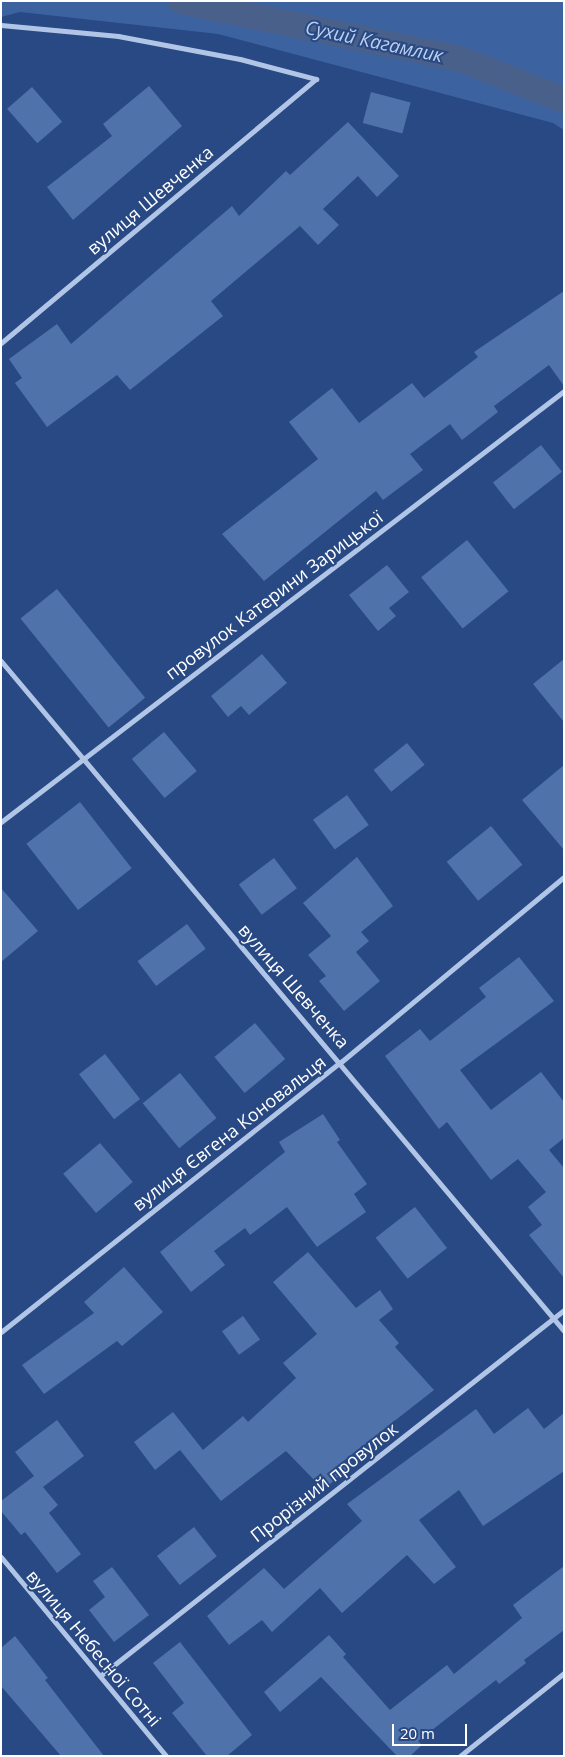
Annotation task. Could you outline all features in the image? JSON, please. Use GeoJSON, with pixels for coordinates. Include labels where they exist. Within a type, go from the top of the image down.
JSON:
{"type":"FeatureCollection","features":[{"type":"Feature","properties":{"kind":"street","name":"вулиця Шевченка"},"geometry":{"type":"LineString","coordinates":[[1,25],[118,36],[240,59],[316,79],[1,343]]}},
{"type":"Feature","properties":{"kind":"street","name":"провулок Катерини Зарицької"},"geometry":{"type":"LineString","coordinates":[[1,822],[564,391]]}},
{"type":"Feature","properties":{"kind":"street","name":"вулиця Шевченка"},"geometry":{"type":"LineString","coordinates":[[1,660],[81,760],[341,1062],[564,1332]]}},
{"type":"Feature","properties":{"kind":"street","name":"вулиця Євгена Коновальця"},"geometry":{"type":"LineString","coordinates":[[1,1332],[341,1062],[564,877]]}},
{"type":"Feature","properties":{"kind":"street","name":"Прорізний провулок"},"geometry":{"type":"LineString","coordinates":[[100,1676],[554,1320],[564,1310]]}},
{"type":"Feature","properties":{"kind":"street","name":"вулиця Небесної Сотні"},"geometry":{"type":"LineString","coordinates":[[1,1557],[166,1756]]}},
{"type":"Feature","properties":{"kind":"street"},"geometry":{"type":"LineString","coordinates":[[460,1756],[564,1673]]}},
{"type":"Feature","properties":{"kind":"shaded area"},"geometry":{"type":"Polygon","coordinates":[[[1,1],[564,1],[564,130],[553,123],[218,34],[20,12],[1,17],[1,1]]]}},
{"type":"Feature","properties":{"kind":"building"},"geometry":{"type":"Polygon","coordinates":[[[149,86],[182,126],[73,220],[47,187],[112,136],[103,124],[149,86]]]}},
{"type":"Feature","properties":{"kind":"building"},"geometry":{"type":"Polygon","coordinates":[[[32,87],[62,122],[37,143],[7,109],[32,87]]]}},
{"type":"Feature","properties":{"kind":"building"},"geometry":{"type":"Polygon","coordinates":[[[371,92],[411,103],[402,134],[363,123],[371,92]]]}},
{"type":"Feature","properties":{"kind":"building"},"geometry":{"type":"Polygon","coordinates":[[[348,122],[399,176],[377,197],[358,176],[323,209],[339,225],[318,245],[300,226],[211,301],[223,316],[130,390],[117,375],[47,427],[15,383],[22,378],[9,359],[57,324],[71,344],[232,206],[239,216],[286,171],[290,175],[348,122]]]}},
{"type":"Feature","properties":{"kind":"building"},"geometry":{"type":"Polygon","coordinates":[[[564,291],[564,386],[549,365],[494,406],[498,412],[462,440],[450,424],[410,454],[423,470],[383,500],[376,491],[264,581],[222,534],[318,459],[289,422],[332,388],[359,423],[412,383],[424,398],[478,357],[474,352],[564,291]]]}},
{"type":"Feature","properties":{"kind":"building"},"geometry":{"type":"Polygon","coordinates":[[[541,445],[562,472],[514,509],[493,483],[541,445]]]}},
{"type":"Feature","properties":{"kind":"building"},"geometry":{"type":"Polygon","coordinates":[[[467,540],[509,591],[463,628],[421,577],[467,540]]]}},
{"type":"Feature","properties":{"kind":"building"},"geometry":{"type":"Polygon","coordinates":[[[387,565],[409,592],[389,608],[396,616],[378,631],[349,595],[387,565]]]}},
{"type":"Feature","properties":{"kind":"building"},"geometry":{"type":"Polygon","coordinates":[[[57,589],[145,698],[109,727],[20,619],[57,589]]]}},
{"type":"Feature","properties":{"kind":"building"},"geometry":{"type":"Polygon","coordinates":[[[262,654],[287,683],[249,715],[241,706],[228,717],[211,696],[262,654]]]}},
{"type":"Feature","properties":{"kind":"building"},"geometry":{"type":"Polygon","coordinates":[[[564,659],[564,722],[533,684],[564,659]]]}},
{"type":"Feature","properties":{"kind":"building"},"geometry":{"type":"Polygon","coordinates":[[[164,732],[197,771],[165,798],[132,759],[164,732]]]}},
{"type":"Feature","properties":{"kind":"building"},"geometry":{"type":"Polygon","coordinates":[[[407,743],[425,765],[391,792],[374,770],[407,743]]]}},
{"type":"Feature","properties":{"kind":"building"},"geometry":{"type":"Polygon","coordinates":[[[564,765],[564,850],[522,800],[564,765]]]}},
{"type":"Feature","properties":{"kind":"building"},"geometry":{"type":"Polygon","coordinates":[[[347,795],[369,825],[335,850],[313,820],[347,795]]]}},
{"type":"Feature","properties":{"kind":"building"},"geometry":{"type":"Polygon","coordinates":[[[80,802],[132,868],[78,910],[26,844],[80,802]]]}},
{"type":"Feature","properties":{"kind":"building"},"geometry":{"type":"Polygon","coordinates":[[[491,826],[522,865],[478,901],[447,862],[491,826]]]}},
{"type":"Feature","properties":{"kind":"building"},"geometry":{"type":"Polygon","coordinates":[[[357,857],[393,906],[361,932],[369,941],[356,952],[380,981],[344,1011],[319,981],[326,976],[308,955],[331,936],[303,903],[357,857]]]}},
{"type":"Feature","properties":{"kind":"building"},"geometry":{"type":"Polygon","coordinates":[[[274,858],[297,888],[262,915],[239,884],[274,858]]]}},
{"type":"Feature","properties":{"kind":"building"},"geometry":{"type":"Polygon","coordinates":[[[1,888],[38,931],[1,962],[1,888]]]}},
{"type":"Feature","properties":{"kind":"building"},"geometry":{"type":"Polygon","coordinates":[[[187,924],[206,949],[156,986],[137,961],[187,924]]]}},
{"type":"Feature","properties":{"kind":"building"},"geometry":{"type":"Polygon","coordinates":[[[519,957],[554,1001],[460,1070],[491,1110],[541,1072],[564,1102],[564,1138],[549,1150],[564,1168],[564,1278],[529,1235],[542,1225],[528,1207],[546,1192],[518,1159],[491,1180],[447,1122],[439,1129],[385,1056],[420,1029],[430,1041],[486,997],[479,988],[519,957]]]}},
{"type":"Feature","properties":{"kind":"building"},"geometry":{"type":"Polygon","coordinates":[[[255,1023],[285,1059],[245,1093],[214,1057],[255,1023]]]}},
{"type":"Feature","properties":{"kind":"building"},"geometry":{"type":"Polygon","coordinates":[[[105,1054],[140,1099],[114,1119],[79,1074],[105,1054]]]}},
{"type":"Feature","properties":{"kind":"building"},"geometry":{"type":"Polygon","coordinates":[[[180,1073],[217,1118],[179,1148],[143,1103],[180,1073]]]}},
{"type":"Feature","properties":{"kind":"building"},"geometry":{"type":"Polygon","coordinates":[[[323,1114],[340,1140],[337,1142],[367,1184],[354,1194],[366,1212],[317,1247],[287,1207],[250,1235],[245,1228],[214,1251],[225,1265],[191,1292],[160,1252],[285,1152],[279,1142],[323,1114]]]}},
{"type":"Feature","properties":{"kind":"building"},"geometry":{"type":"Polygon","coordinates":[[[100,1143],[133,1182],[96,1213],[63,1174],[100,1143]]]}},
{"type":"Feature","properties":{"kind":"building"},"geometry":{"type":"Polygon","coordinates":[[[415,1207],[447,1248],[408,1279],[376,1238],[415,1207]]]}},
{"type":"Feature","properties":{"kind":"building"},"geometry":{"type":"Polygon","coordinates":[[[308,1252],[356,1308],[380,1290],[393,1309],[379,1320],[399,1343],[395,1347],[434,1390],[342,1462],[348,1468],[329,1485],[323,1478],[318,1484],[286,1451],[221,1501],[180,1450],[155,1470],[134,1442],[173,1412],[203,1450],[243,1416],[248,1422],[296,1378],[283,1363],[317,1334],[273,1282],[308,1252]]]}},
{"type":"Feature","properties":{"kind":"building"},"geometry":{"type":"Polygon","coordinates":[[[124,1267],[163,1312],[122,1346],[117,1341],[44,1394],[22,1365],[94,1313],[84,1302],[124,1267]]]}},
{"type":"Feature","properties":{"kind":"building"},"geometry":{"type":"Polygon","coordinates":[[[243,1316],[260,1339],[239,1355],[222,1331],[243,1316]]]}},
{"type":"Feature","properties":{"kind":"building"},"geometry":{"type":"Polygon","coordinates":[[[528,1408],[544,1429],[564,1413],[564,1471],[483,1526],[459,1490],[419,1520],[456,1567],[434,1584],[407,1555],[342,1613],[320,1588],[272,1632],[262,1620],[229,1645],[207,1616],[264,1568],[284,1589],[362,1521],[347,1504],[476,1409],[494,1434],[528,1408]]]}},
{"type":"Feature","properties":{"kind":"building"},"geometry":{"type":"Polygon","coordinates":[[[57,1420],[84,1456],[43,1487],[58,1505],[49,1513],[81,1554],[57,1573],[25,1532],[21,1535],[1,1511],[1,1501],[34,1476],[15,1452],[57,1420]]]}},
{"type":"Feature","properties":{"kind":"building"},"geometry":{"type":"Polygon","coordinates":[[[194,1527],[217,1556],[180,1585],[157,1556],[194,1527]]]}},
{"type":"Feature","properties":{"kind":"building"},"geometry":{"type":"Polygon","coordinates":[[[564,1566],[564,1630],[524,1660],[526,1663],[499,1684],[496,1680],[418,1741],[422,1745],[410,1756],[397,1756],[321,1677],[280,1712],[264,1692],[329,1635],[346,1654],[343,1657],[390,1710],[447,1665],[454,1674],[522,1618],[513,1605],[564,1566]]]}},
{"type":"Feature","properties":{"kind":"building"},"geometry":{"type":"Polygon","coordinates":[[[112,1567],[149,1615],[114,1642],[89,1610],[105,1597],[93,1581],[112,1567]]]}},
{"type":"Feature","properties":{"kind":"building"},"geometry":{"type":"Polygon","coordinates":[[[15,1636],[48,1678],[45,1680],[104,1756],[61,1756],[1,1686],[1,1648],[15,1636]]]}},
{"type":"Feature","properties":{"kind":"building"},"geometry":{"type":"Polygon","coordinates":[[[180,1642],[252,1735],[227,1756],[207,1756],[172,1713],[184,1703],[153,1663],[180,1642]]]}},
{"type":"Feature","properties":{"kind":"waterway","name":"Сухий Кагамлик"},"geometry":{"type":"LineString","coordinates":[[180,1],[460,59],[564,100]]}}]}
